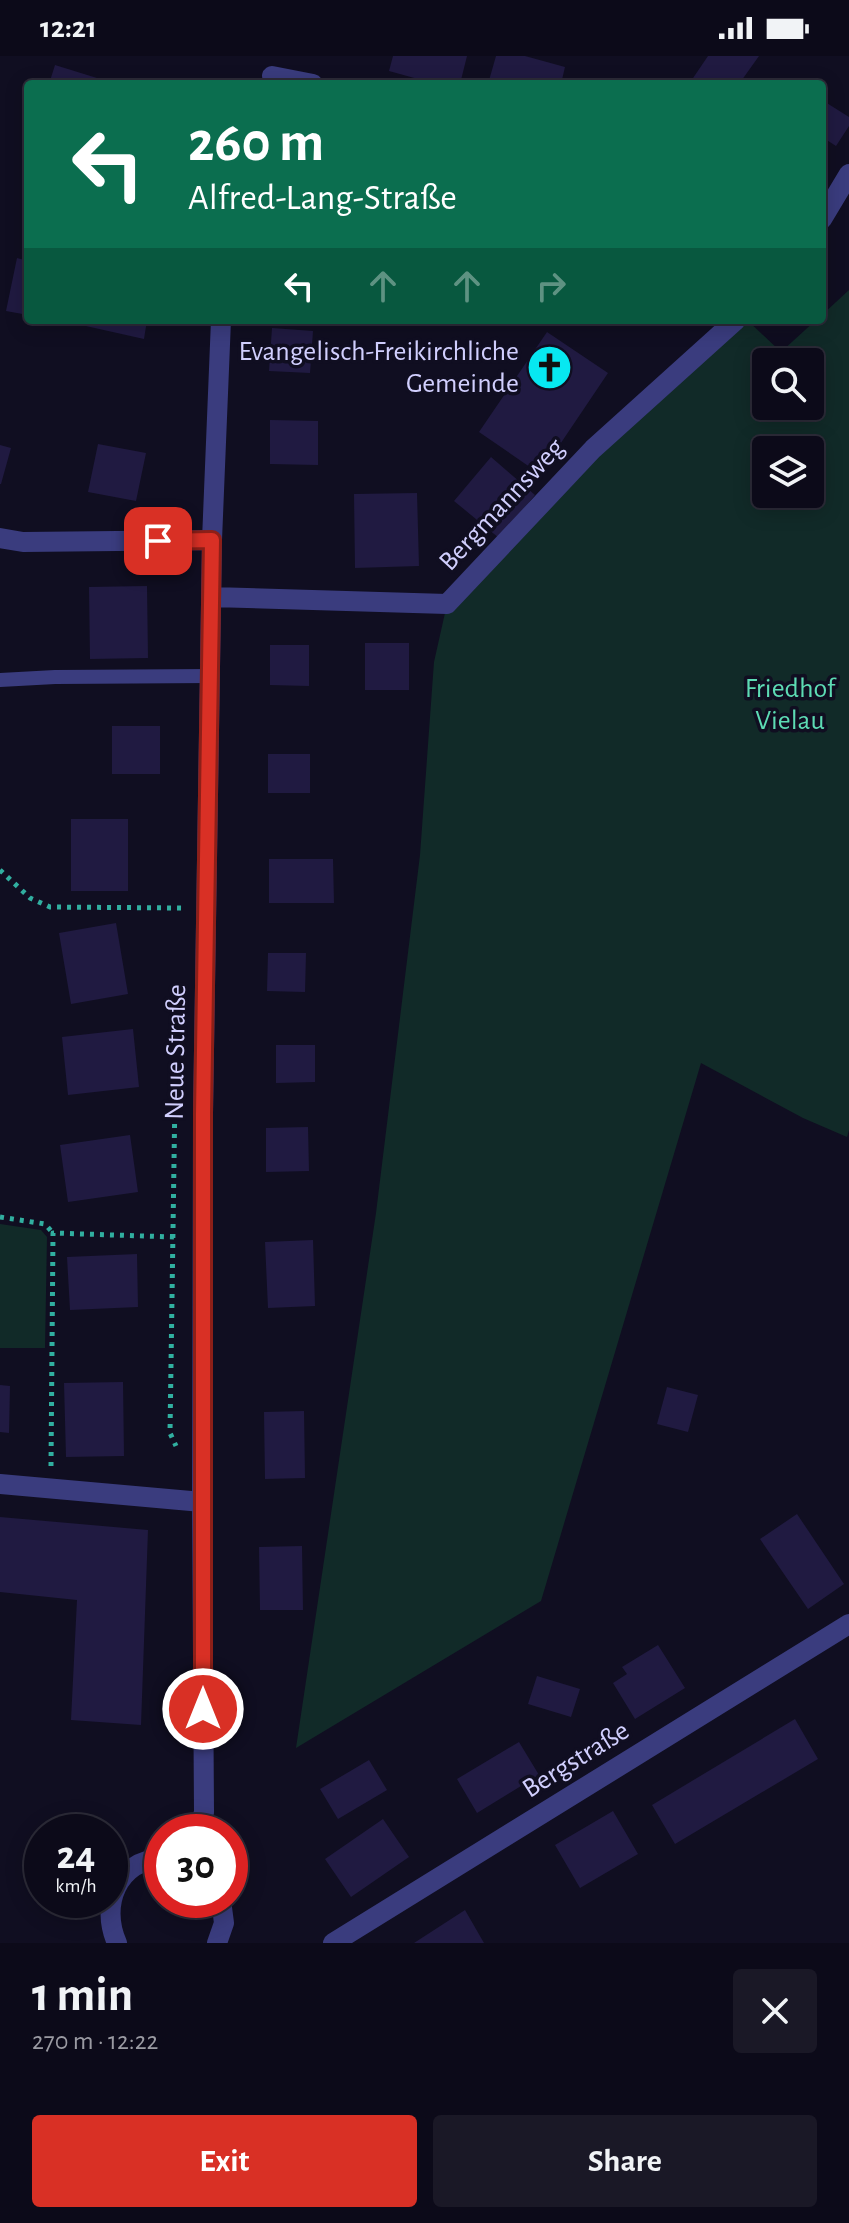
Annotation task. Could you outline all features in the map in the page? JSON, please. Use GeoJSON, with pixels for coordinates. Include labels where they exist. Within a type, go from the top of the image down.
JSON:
{"type":"FeatureCollection","features":[{"type":"Feature","properties":{"kind":"street"},"geometry":{"type":"LineString","coordinates":[[273,72],[300,80]]}},
{"type":"Feature","properties":{"kind":"street"},"geometry":{"type":"LineString","coordinates":[[826,212],[849,174]]}},
{"type":"Feature","properties":{"kind":"street","name":"Neue Straße"},"geometry":{"type":"LineString","coordinates":[[203,1814],[203,1114],[212,540],[221,324]]}},
{"type":"Feature","properties":{"kind":"street","name":"Bergmannsweg"},"geometry":{"type":"LineString","coordinates":[[212,597],[447,604],[593,449],[732,324]]}},
{"type":"Feature","properties":{"kind":"street"},"geometry":{"type":"LineString","coordinates":[[0,538],[23,542],[212,540]]}},
{"type":"Feature","properties":{"kind":"street"},"geometry":{"type":"LineString","coordinates":[[0,1484],[202,1502]]}},
{"type":"Feature","properties":{"kind":"street","name":"Bergstraße"},"geometry":{"type":"LineString","coordinates":[[333,1943],[849,1624]]}},
{"type":"Feature","properties":{"kind":"street"},"geometry":{"type":"LineString","coordinates":[[117,1943],[111,1930],[109,1912],[113,1893],[122,1878],[144,1863]]}},
{"type":"Feature","properties":{"kind":"street"},"geometry":{"type":"LineString","coordinates":[[219,1942],[223,1918]]}},
{"type":"Feature","properties":{"kind":"lane"},"geometry":{"type":"LineString","coordinates":[[0,680],[211,676]]}},
{"type":"Feature","properties":{"kind":"path"},"geometry":{"type":"LineString","coordinates":[[0,870],[30,898],[50,907],[207,909]]}},
{"type":"Feature","properties":{"kind":"path"},"geometry":{"type":"LineString","coordinates":[[0,1217],[45,1224],[53,1233],[51,1488]]}},
{"type":"Feature","properties":{"kind":"path"},"geometry":{"type":"LineString","coordinates":[[53,1233],[203,1238]]}},
{"type":"Feature","properties":{"kind":"green space","name":"Friedhof Vielau"},"geometry":{"type":"Polygon","coordinates":[[[849,290],[847,1137],[803,1118],[701,1063],[541,1601],[296,1748],[376,1213],[420,855],[434,662],[447,604],[732,324],[751,324],[777,348],[752,348],[752,420],[824,420],[824,348],[785,348],[812,324],[826,324],[826,311],[849,290]]]}},
{"type":"Feature","properties":{"kind":"green space"},"geometry":{"type":"Polygon","coordinates":[[[0,1224],[41,1230],[47,1237],[45,1348],[0,1348],[0,1224]]]}},
{"type":"Feature","properties":{"kind":"building"},"geometry":{"type":"Polygon","coordinates":[[[393,56],[467,56],[461,80],[422,80],[389,71],[393,56]]]}},
{"type":"Feature","properties":{"kind":"building"},"geometry":{"type":"Polygon","coordinates":[[[496,56],[525,56],[565,67],[562,80],[489,80],[496,56]]]}},
{"type":"Feature","properties":{"kind":"building"},"geometry":{"type":"Polygon","coordinates":[[[708,56],[759,56],[742,80],[692,80],[708,56]]]}},
{"type":"Feature","properties":{"kind":"building"},"geometry":{"type":"Polygon","coordinates":[[[55,65],[103,80],[50,80],[55,65]]]}},
{"type":"Feature","properties":{"kind":"building"},"geometry":{"type":"Polygon","coordinates":[[[826,103],[849,117],[849,126],[836,146],[826,140],[826,103]]]}},
{"type":"Feature","properties":{"kind":"building"},"geometry":{"type":"Polygon","coordinates":[[[17,258],[24,260],[24,314],[6,311],[17,258]]]}},
{"type":"Feature","properties":{"kind":"building"},"geometry":{"type":"Polygon","coordinates":[[[77,324],[146,324],[144,339],[77,324]]]}},
{"type":"Feature","properties":{"kind":"building"},"geometry":{"type":"Polygon","coordinates":[[[272,328],[313,331],[310,373],[269,371],[272,328]]]}},
{"type":"Feature","properties":{"kind":"building"},"geometry":{"type":"Polygon","coordinates":[[[547,332],[608,373],[540,474],[479,432],[547,332]]]}},
{"type":"Feature","properties":{"kind":"building"},"geometry":{"type":"Polygon","coordinates":[[[270,420],[318,421],[318,465],[270,464],[270,420]]]}},
{"type":"Feature","properties":{"kind":"building"},"geometry":{"type":"Polygon","coordinates":[[[98,444],[146,453],[136,501],[88,492],[98,444]]]}},
{"type":"Feature","properties":{"kind":"building"},"geometry":{"type":"Polygon","coordinates":[[[0,445],[11,448],[1,484],[0,484],[0,445]]]}},
{"type":"Feature","properties":{"kind":"building"},"geometry":{"type":"Polygon","coordinates":[[[491,457],[535,495],[499,538],[454,501],[491,457]]]}},
{"type":"Feature","properties":{"kind":"building"},"geometry":{"type":"Polygon","coordinates":[[[417,493],[419,566],[355,568],[354,494],[417,493]]]}},
{"type":"Feature","properties":{"kind":"building"},"geometry":{"type":"Polygon","coordinates":[[[147,586],[148,658],[90,659],[89,587],[147,586]]]}},
{"type":"Feature","properties":{"kind":"building"},"geometry":{"type":"Polygon","coordinates":[[[365,643],[409,643],[409,690],[365,690],[365,643]]]}},
{"type":"Feature","properties":{"kind":"building"},"geometry":{"type":"Polygon","coordinates":[[[270,645],[309,645],[309,686],[270,685],[270,645]]]}},
{"type":"Feature","properties":{"kind":"building"},"geometry":{"type":"Polygon","coordinates":[[[112,726],[160,726],[160,774],[112,774],[112,726]]]}},
{"type":"Feature","properties":{"kind":"building"},"geometry":{"type":"Polygon","coordinates":[[[268,754],[310,754],[310,793],[268,793],[268,754]]]}},
{"type":"Feature","properties":{"kind":"building"},"geometry":{"type":"Polygon","coordinates":[[[71,819],[128,819],[128,891],[71,891],[71,819]]]}},
{"type":"Feature","properties":{"kind":"building"},"geometry":{"type":"Polygon","coordinates":[[[269,859],[333,859],[334,903],[269,903],[269,859]]]}},
{"type":"Feature","properties":{"kind":"building"},"geometry":{"type":"Polygon","coordinates":[[[116,923],[128,994],[71,1004],[59,933],[116,923]]]}},
{"type":"Feature","properties":{"kind":"building"},"geometry":{"type":"Polygon","coordinates":[[[268,953],[306,953],[305,992],[267,991],[268,953]]]}},
{"type":"Feature","properties":{"kind":"building"},"geometry":{"type":"Polygon","coordinates":[[[133,1029],[139,1087],[68,1095],[62,1037],[133,1029]]]}},
{"type":"Feature","properties":{"kind":"building"},"geometry":{"type":"Polygon","coordinates":[[[276,1045],[315,1045],[315,1082],[276,1083],[276,1045]]]}},
{"type":"Feature","properties":{"kind":"building"},"geometry":{"type":"Polygon","coordinates":[[[308,1127],[309,1171],[266,1172],[266,1128],[308,1127]]]}},
{"type":"Feature","properties":{"kind":"building"},"geometry":{"type":"Polygon","coordinates":[[[130,1135],[138,1192],[68,1202],[60,1145],[130,1135]]]}},
{"type":"Feature","properties":{"kind":"building"},"geometry":{"type":"Polygon","coordinates":[[[313,1240],[315,1306],[268,1308],[265,1242],[313,1240]]]}},
{"type":"Feature","properties":{"kind":"building"},"geometry":{"type":"Polygon","coordinates":[[[137,1254],[138,1307],[70,1310],[67,1257],[137,1254]]]}},
{"type":"Feature","properties":{"kind":"building"},"geometry":{"type":"Polygon","coordinates":[[[123,1382],[124,1456],[66,1457],[64,1383],[123,1382]]]}},
{"type":"Feature","properties":{"kind":"building"},"geometry":{"type":"Polygon","coordinates":[[[0,1385],[10,1386],[9,1433],[0,1432],[0,1385]]]}},
{"type":"Feature","properties":{"kind":"building"},"geometry":{"type":"Polygon","coordinates":[[[667,1387],[698,1395],[688,1432],[657,1424],[667,1387]]]}},
{"type":"Feature","properties":{"kind":"building"},"geometry":{"type":"Polygon","coordinates":[[[304,1411],[305,1478],[265,1479],[264,1412],[304,1411]]]}},
{"type":"Feature","properties":{"kind":"building"},"geometry":{"type":"Polygon","coordinates":[[[797,1514],[844,1584],[808,1609],[760,1539],[797,1514]]]}},
{"type":"Feature","properties":{"kind":"building"},"geometry":{"type":"Polygon","coordinates":[[[0,1517],[148,1530],[141,1725],[71,1720],[77,1600],[0,1592],[0,1517]]]}},
{"type":"Feature","properties":{"kind":"building"},"geometry":{"type":"Polygon","coordinates":[[[302,1546],[303,1610],[260,1610],[259,1547],[302,1546]]]}},
{"type":"Feature","properties":{"kind":"building"},"geometry":{"type":"Polygon","coordinates":[[[658,1645],[685,1688],[635,1719],[613,1683],[627,1674],[622,1667],[658,1645]]]}},
{"type":"Feature","properties":{"kind":"building"},"geometry":{"type":"Polygon","coordinates":[[[537,1676],[580,1689],[571,1717],[528,1704],[537,1676]]]}},
{"type":"Feature","properties":{"kind":"building"},"geometry":{"type":"Polygon","coordinates":[[[795,1719],[818,1759],[675,1844],[652,1805],[795,1719]]]}},
{"type":"Feature","properties":{"kind":"building"},"geometry":{"type":"Polygon","coordinates":[[[519,1742],[539,1775],[477,1813],[457,1779],[519,1742]]]}},
{"type":"Feature","properties":{"kind":"building"},"geometry":{"type":"Polygon","coordinates":[[[369,1760],[387,1790],[338,1819],[320,1789],[369,1760]]]}},
{"type":"Feature","properties":{"kind":"building"},"geometry":{"type":"Polygon","coordinates":[[[613,1811],[638,1854],[580,1888],[555,1845],[613,1811]]]}},
{"type":"Feature","properties":{"kind":"building"},"geometry":{"type":"Polygon","coordinates":[[[383,1819],[409,1857],[351,1897],[325,1859],[383,1819]]]}},
{"type":"Feature","properties":{"kind":"building"},"geometry":{"type":"Polygon","coordinates":[[[465,1910],[484,1943],[414,1943],[465,1910]]]}},
{"type":"Feature","properties":{"kind":"place","name":"Evangelisch-Freikirchliche Gemeinde"},"geometry":{"type":"Point","coordinates":[550,368]}},
{"type":"Feature","properties":{"kind":"route"},"geometry":{"type":"LineString","coordinates":[[158,541],[212,540],[203,1114],[203,1709]]}}]}
